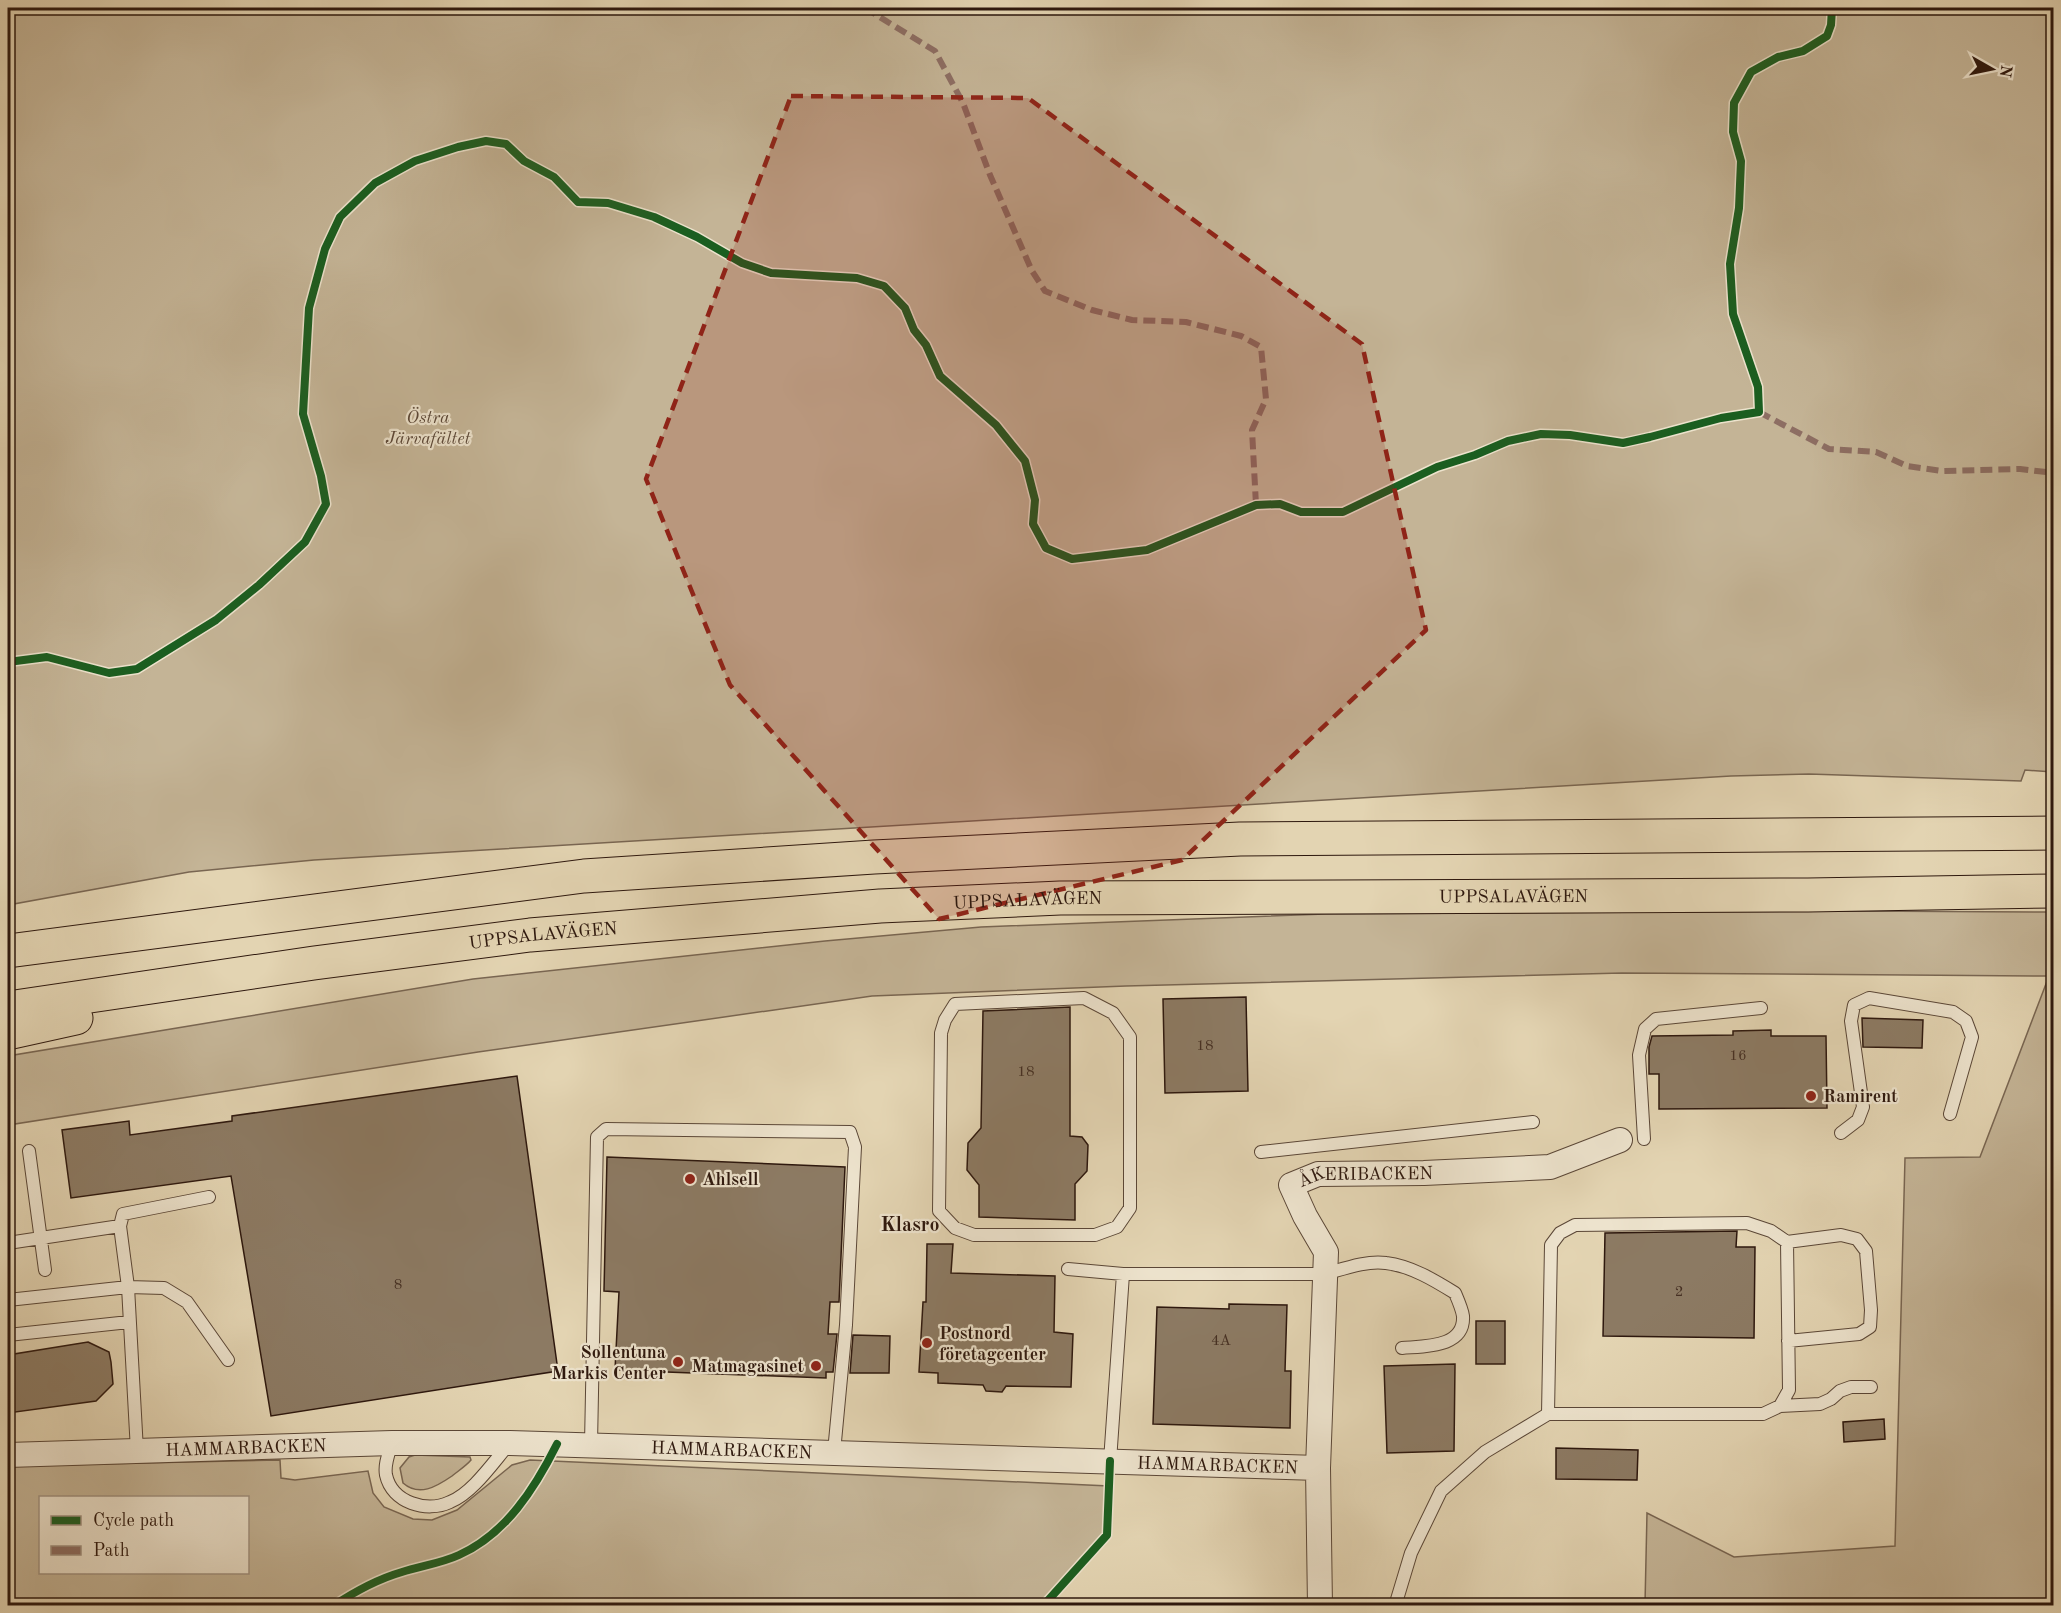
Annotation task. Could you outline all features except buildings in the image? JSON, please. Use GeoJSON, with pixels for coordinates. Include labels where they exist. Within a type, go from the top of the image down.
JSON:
{"type":"FeatureCollection","features":[{"type":"Feature","properties":{"kind":"highway"},"geometry":{"type":"LineString","coordinates":[[8,951],[584,876],[874,857],[1240,839],[2054,833]]}},
{"type":"Feature","properties":{"kind":"highway","name":"UPPSALAVÄGEN"},"geometry":{"type":"LineString","coordinates":[[8,1008],[314,963],[530,935],[880,906],[1060,898],[1809,896],[2054,891]]}},
{"type":"Feature","properties":{"kind":"highway"},"geometry":{"type":"LineString","coordinates":[[8,1033],[314,963]]}},
{"type":"Feature","properties":{"kind":"street","name":"ÅKERIBACKEN"},"geometry":{"type":"LineString","coordinates":[[1318,1468],[1326,1252],[1305,1216],[1291,1185],[1318,1174],[1424,1173],[1550,1167],[1620,1140]]}},
{"type":"Feature","properties":{"kind":"street","name":"HAMMARBACKEN"},"geometry":{"type":"LineString","coordinates":[[8,1455],[392,1443],[510,1443],[1318,1468],[1320,1605]]}},
{"type":"Feature","properties":{"kind":"lane"},"geometry":{"type":"LineString","coordinates":[[1084,998],[1113,1013],[1130,1037],[1129,1127],[1130,1208],[1117,1227],[1095,1235],[974,1235],[955,1228],[939,1211],[941,1033],[945,1020],[955,1004],[1084,998]]}},
{"type":"Feature","properties":{"kind":"lane"},"geometry":{"type":"LineString","coordinates":[[1841,1133],[1858,1120],[1863,1107],[1851,1021],[1854,1005],[1869,998],[1953,1012],[1966,1021],[1972,1037],[1950,1114]]}},
{"type":"Feature","properties":{"kind":"lane"},"geometry":{"type":"LineString","coordinates":[[1644,1139],[1639,1055],[1645,1029],[1656,1019],[1761,1008]]}},
{"type":"Feature","properties":{"kind":"lane"},"geometry":{"type":"LineString","coordinates":[[1261,1152],[1533,1122]]}},
{"type":"Feature","properties":{"kind":"lane"},"geometry":{"type":"LineString","coordinates":[[591,1444],[597,1137],[606,1129],[850,1132],[855,1147],[846,1326],[834,1452]]}},
{"type":"Feature","properties":{"kind":"lane"},"geometry":{"type":"LineString","coordinates":[[29,1150],[45,1270]]}},
{"type":"Feature","properties":{"kind":"lane"},"geometry":{"type":"LineString","coordinates":[[136,1451],[128,1287],[120,1226],[123,1214],[209,1197]]}},
{"type":"Feature","properties":{"kind":"lane"},"geometry":{"type":"LineString","coordinates":[[1548,1414],[1551,1245],[1560,1233],[1575,1225],[1747,1223],[1771,1231],[1787,1242],[1841,1235],[1857,1239],[1866,1251],[1871,1310],[1870,1327],[1859,1334],[1788,1341]]}},
{"type":"Feature","properties":{"kind":"lane"},"geometry":{"type":"LineString","coordinates":[[8,1243],[120,1226]]}},
{"type":"Feature","properties":{"kind":"lane"},"geometry":{"type":"LineString","coordinates":[[1780,1406],[1789,1390],[1787,1242]]}},
{"type":"Feature","properties":{"kind":"lane"},"geometry":{"type":"LineString","coordinates":[[1068,1269],[1123,1274],[1325,1274],[1352,1266],[1385,1263],[1427,1276],[1455,1293],[1463,1317],[1458,1333],[1445,1344],[1402,1348]]}},
{"type":"Feature","properties":{"kind":"lane"},"geometry":{"type":"LineString","coordinates":[[1110,1461],[1123,1274]]}},
{"type":"Feature","properties":{"kind":"lane"},"geometry":{"type":"LineString","coordinates":[[8,1300],[128,1287],[164,1288],[187,1302],[228,1360]]}},
{"type":"Feature","properties":{"kind":"lane"},"geometry":{"type":"LineString","coordinates":[[8,1335],[129,1322]]}},
{"type":"Feature","properties":{"kind":"lane"},"geometry":{"type":"LineString","coordinates":[[1395,1605],[1411,1553],[1441,1491],[1485,1452],[1548,1414],[1763,1414],[1780,1406],[1820,1404],[1851,1387],[1870,1387]]}},
{"type":"Feature","properties":{"kind":"lane"},"geometry":{"type":"LineString","coordinates":[[392,1443],[387,1458],[386,1475],[393,1489],[404,1500],[425,1508],[451,1502],[468,1491],[510,1443]]}},
{"type":"Feature","properties":{"kind":"highlighted area"},"geometry":{"type":"Polygon","coordinates":[[[791,96],[1028,98],[1362,344],[1426,630],[1182,860],[939,919],[730,685],[646,479],[791,96]]]}},
{"type":"Feature","properties":{"kind":"green space","name":"Östra Järvafältet"},"geometry":{"type":"Polygon","coordinates":[[[8,8],[2053,8],[2053,772],[2025,770],[2021,781],[1809,774],[1731,776],[314,860],[189,872],[8,905],[8,8]]]}},
{"type":"Feature","properties":{"kind":"green space"},"geometry":{"type":"Polygon","coordinates":[[[2053,912],[2053,1605],[1645,1604],[1647,1513],[1734,1557],[1895,1546],[1905,1158],[1980,1157],[2049,976],[1622,973],[1126,986],[872,996],[478,1052],[8,1125],[8,1056],[473,979],[825,941],[981,927],[1325,914],[2053,912]]]}},
{"type":"Feature","properties":{"kind":"green space"},"geometry":{"type":"Polygon","coordinates":[[[415,1455],[470,1457],[471,1460],[440,1484],[421,1490],[403,1483],[400,1468],[409,1457],[415,1455]]]}},
{"type":"Feature","properties":{"kind":"green space"},"geometry":{"type":"Polygon","coordinates":[[[280,1460],[281,1478],[295,1480],[368,1471],[373,1493],[384,1507],[413,1519],[432,1520],[457,1510],[512,1465],[530,1460],[1109,1486],[1107,1535],[1043,1605],[8,1605],[8,1466],[280,1460]]]}},
{"type":"Feature","properties":{"kind":"marked path"},"geometry":{"type":"LineString","coordinates":[[865,8],[935,51],[963,103],[990,175],[1032,271],[1045,291],[1092,310],[1132,320],[1186,322],[1241,336],[1261,347],[1266,399],[1252,430],[1256,505]]}},
{"type":"Feature","properties":{"kind":"marked path"},"geometry":{"type":"LineString","coordinates":[[1759,412],[1829,449],[1876,452],[1907,466],[1942,471],[2020,469],[2054,473]]}},
{"type":"Feature","properties":{"kind":"cycle path"},"geometry":{"type":"LineString","coordinates":[[8,662],[47,657],[109,673],[137,669],[216,620],[259,585],[305,542],[326,504],[321,476],[303,414],[309,308],[325,249],[340,217],[375,183],[415,161],[458,147],[486,141],[506,144],[524,161],[554,177],[578,202],[608,203],[654,217],[697,237],[742,263],[771,273],[857,278],[884,286],[905,308],[914,330],[926,345],[940,376],[996,425],[1025,461],[1035,500],[1033,524],[1046,548],[1072,559],[1147,550],[1256,505],[1280,504],[1301,512],[1343,512],[1437,467],[1508,441],[1541,434],[1570,435],[1623,443],[1721,418],[1759,412],[1758,387],[1733,314],[1730,264],[1739,208],[1741,161],[1733,132],[1734,103],[1751,72],[1778,57],[1803,51],[1827,36],[1831,25],[1832,8]]}},
{"type":"Feature","properties":{"kind":"cycle path"},"geometry":{"type":"LineString","coordinates":[[333,1606],[384,1578],[446,1560],[476,1546],[505,1522],[529,1493],[557,1444]]}},
{"type":"Feature","properties":{"kind":"cycle path"},"geometry":{"type":"LineString","coordinates":[[1043,1606],[1107,1535],[1110,1461]]}},
{"type":"Feature","properties":{"kind":"place","name":"Ramirent"},"geometry":{"type":"Point","coordinates":[1811,1096]}},
{"type":"Feature","properties":{"kind":"place","name":"Ahlsell"},"geometry":{"type":"Point","coordinates":[690,1179]}},
{"type":"Feature","properties":{"kind":"place","name":"Postnord företagcenter"},"geometry":{"type":"Point","coordinates":[927,1343]}},
{"type":"Feature","properties":{"kind":"place","name":"Sollentuna Markis Center"},"geometry":{"type":"Point","coordinates":[678,1362]}},
{"type":"Feature","properties":{"kind":"place","name":"Matmagasinet"},"geometry":{"type":"Point","coordinates":[816,1366]}},
{"type":"Feature","properties":{"kind":"district","name":"Klasro"},"geometry":{"type":"Point","coordinates":[910,1224]}}]}
